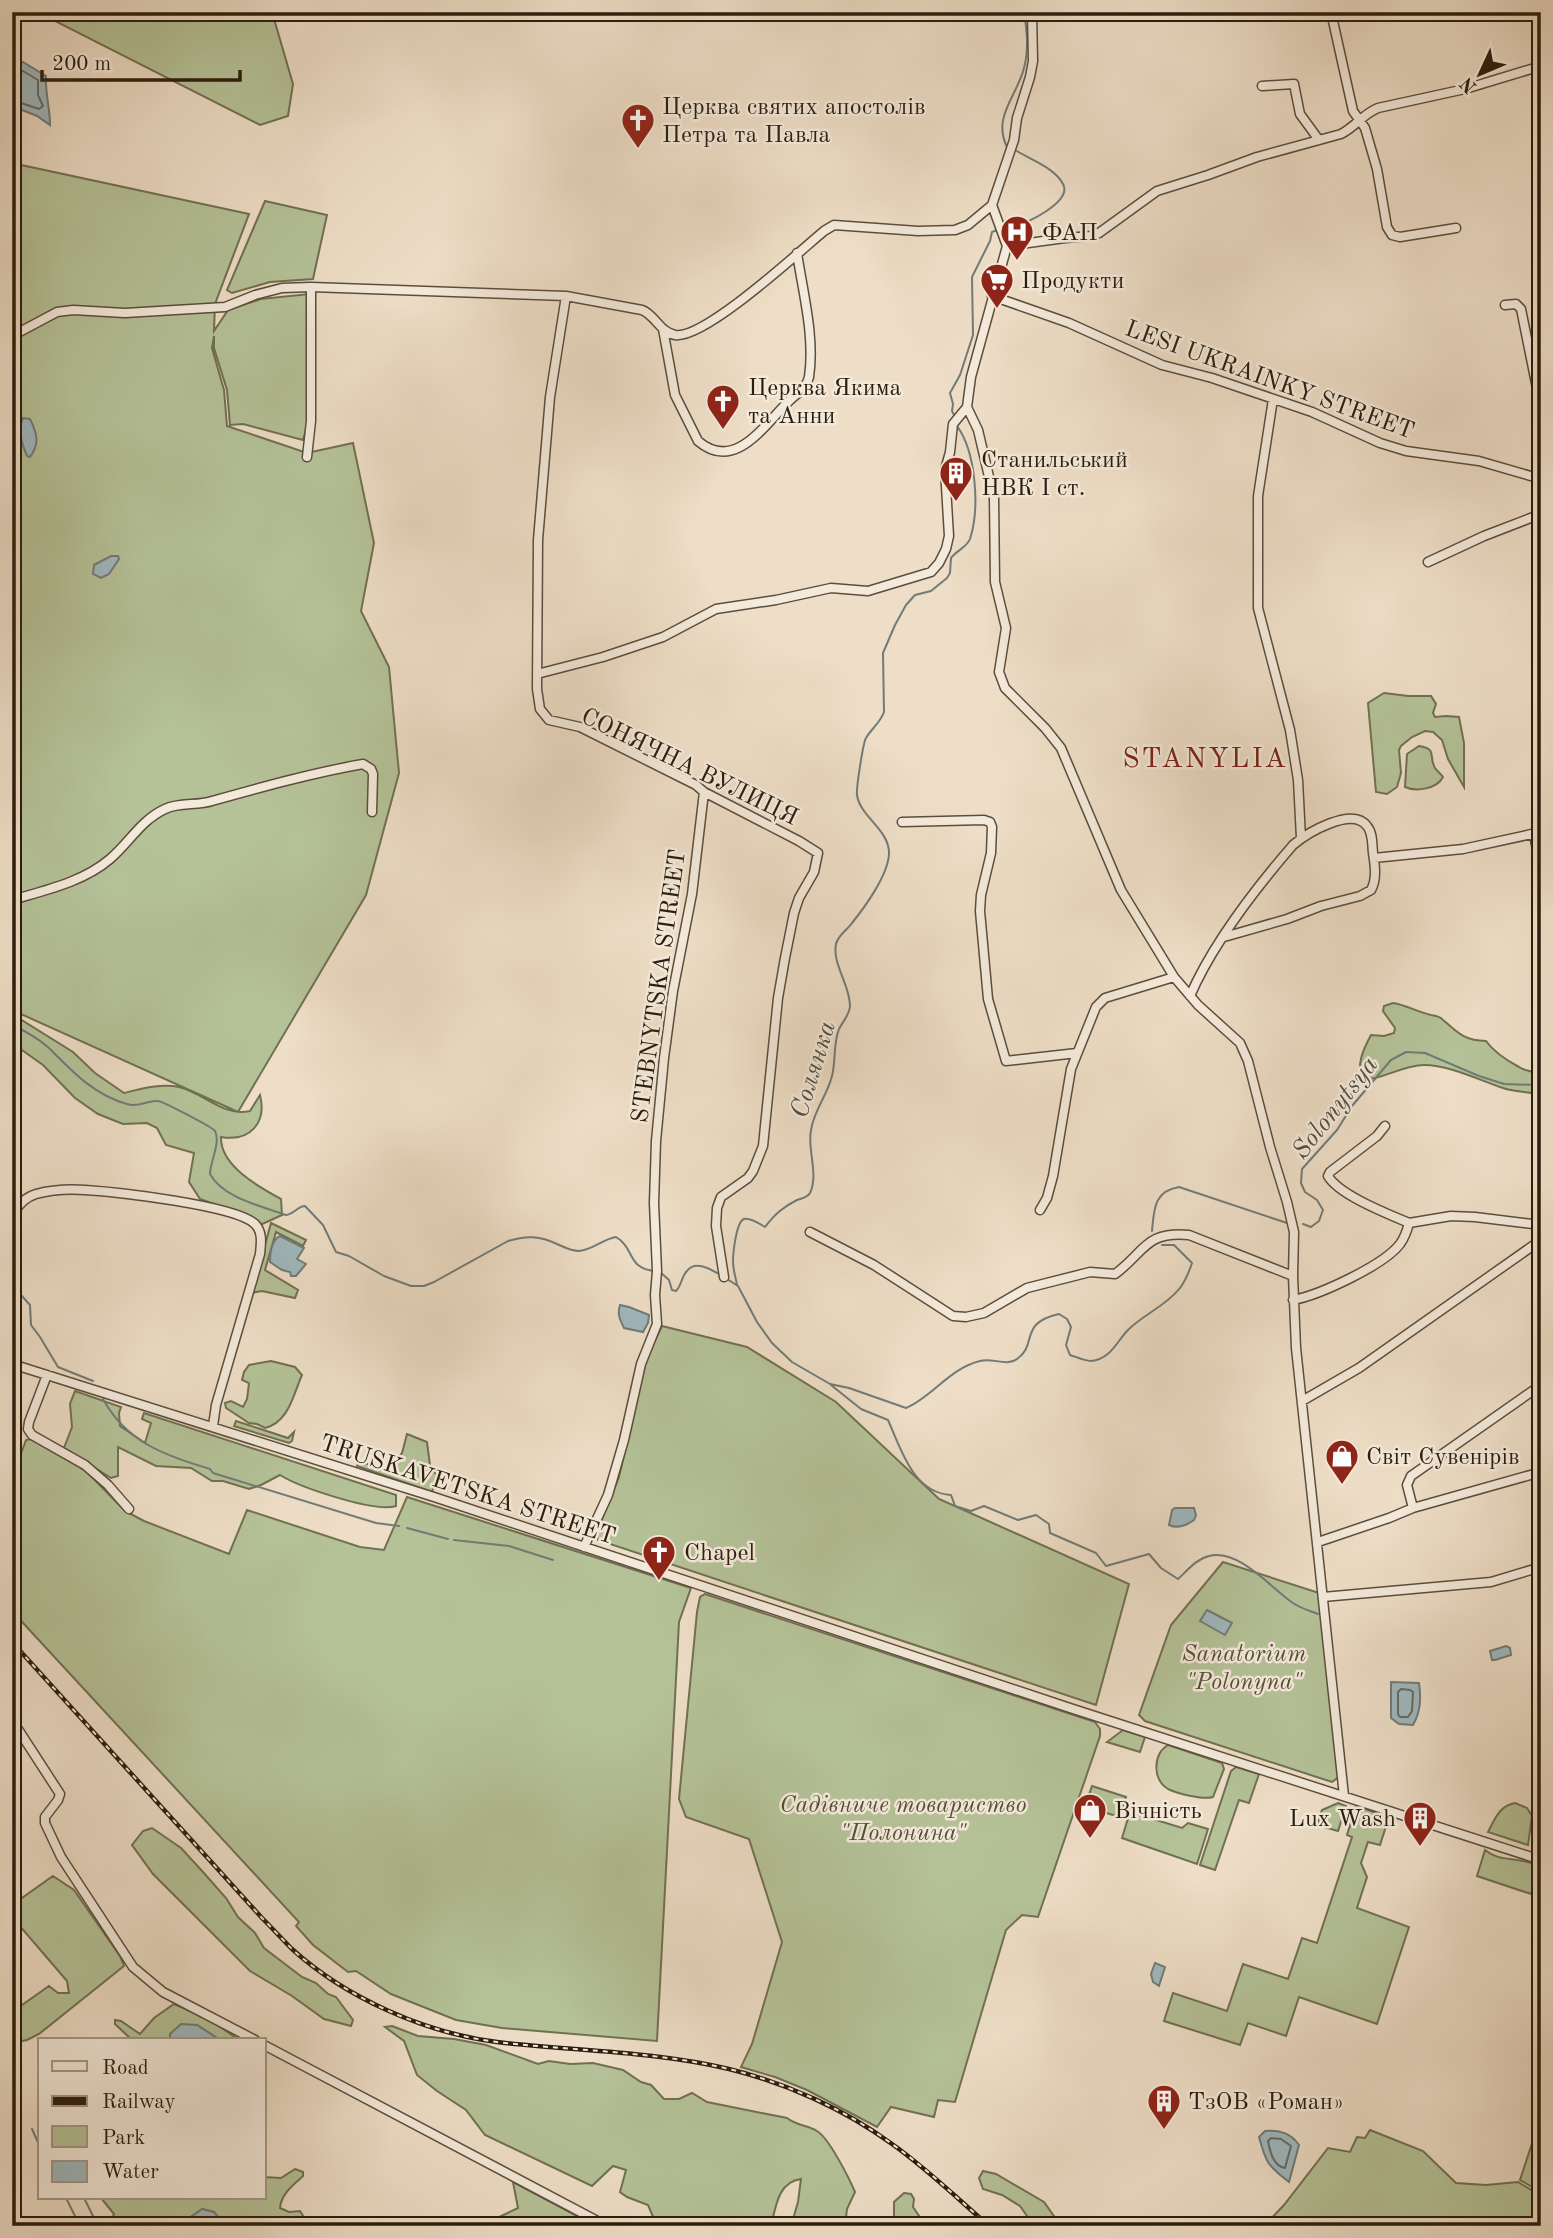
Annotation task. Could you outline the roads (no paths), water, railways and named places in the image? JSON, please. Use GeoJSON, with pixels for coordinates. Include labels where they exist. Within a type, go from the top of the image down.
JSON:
{"type":"FeatureCollection","features":[{"type":"Feature","properties":{"kind":"street"},"geometry":{"type":"LineString","coordinates":[[12,336],[57,312],[74,310],[125,313],[225,306],[282,288],[311,287],[565,296],[642,310],[650,313],[663,329],[673,334],[688,333],[758,287],[834,225],[918,231],[956,230],[968,225],[992,205],[1014,141],[1017,118],[1030,77],[1033,61],[1032,12]]}},
{"type":"Feature","properties":{"kind":"street"},"geometry":{"type":"LineString","coordinates":[[1331,12],[1353,111],[1366,128],[1390,232],[1395,236],[1408,237],[1456,228]]}},
{"type":"Feature","properties":{"kind":"street"},"geometry":{"type":"LineString","coordinates":[[1007,246],[1092,236],[1157,191],[1257,157],[1341,134],[1353,128],[1368,112],[1378,108],[1465,89],[1541,66]]}},
{"type":"Feature","properties":{"kind":"street"},"geometry":{"type":"LineString","coordinates":[[1262,86],[1294,84],[1300,114],[1319,140]]}},
{"type":"Feature","properties":{"kind":"street"},"geometry":{"type":"LineString","coordinates":[[537,674],[603,657],[663,637],[716,609],[831,588],[867,591],[931,572],[946,549],[948,536],[945,470],[953,424],[967,407],[971,377],[1007,246],[992,205]]}},
{"type":"Feature","properties":{"kind":"street"},"geometry":{"type":"LineString","coordinates":[[663,329],[675,395],[698,441],[719,451],[738,449],[806,388],[810,345],[797,253]]}},
{"type":"Feature","properties":{"kind":"street"},"geometry":{"type":"LineString","coordinates":[[307,457],[311,421],[311,287]]}},
{"type":"Feature","properties":{"kind":"street","name":"СОНЯЧНА ВУЛИЦЯ"},"geometry":{"type":"LineString","coordinates":[[565,296],[550,397],[538,540],[537,674],[540,709],[550,720],[580,727],[696,785],[704,792],[818,853],[814,872],[794,913],[785,958],[778,998],[763,1146],[748,1178],[720,1198],[717,1208],[716,1226],[724,1277]]}},
{"type":"Feature","properties":{"kind":"street","name":"LESI UKRAINKY STREET"},"geometry":{"type":"LineString","coordinates":[[992,296],[1069,323],[1162,365],[1212,378],[1312,412],[1391,447],[1479,461],[1541,479]]}},
{"type":"Feature","properties":{"kind":"street"},"geometry":{"type":"LineString","coordinates":[[1505,305],[1516,304],[1521,309],[1541,408]]}},
{"type":"Feature","properties":{"kind":"street"},"geometry":{"type":"LineString","coordinates":[[1273,399],[1258,496],[1258,608],[1290,730],[1298,780],[1301,838]]}},
{"type":"Feature","properties":{"kind":"street"},"geometry":{"type":"LineString","coordinates":[[967,407],[978,430],[994,498],[995,582],[1006,628],[1000,679],[1005,688],[1045,728],[1060,748],[1121,890],[1174,977],[1190,996],[1240,1043],[1248,1061],[1291,1216],[1294,1232],[1293,1300],[1302,1401],[1344,1793],[1541,1860]]}},
{"type":"Feature","properties":{"kind":"street"},"geometry":{"type":"LineString","coordinates":[[1428,562],[1539,514],[1541,533]]}},
{"type":"Feature","properties":{"kind":"street"},"geometry":{"type":"LineString","coordinates":[[12,900],[96,870],[122,849],[139,828],[157,814],[172,807],[211,802],[363,764],[371,769],[373,774],[372,812]]}},
{"type":"Feature","properties":{"kind":"street","name":"STEBNYTSKA STREET"},"geometry":{"type":"LineString","coordinates":[[584,1547],[608,1495],[641,1364],[656,1331],[654,1203],[662,1070],[673,991],[692,894],[704,792]]}},
{"type":"Feature","properties":{"kind":"street"},"geometry":{"type":"LineString","coordinates":[[1190,996],[1201,971],[1224,937],[1277,863],[1301,838],[1341,820],[1360,820],[1367,825],[1374,858],[1375,880],[1373,888],[1367,894],[1321,905],[1287,919],[1224,937]]}},
{"type":"Feature","properties":{"kind":"street"},"geometry":{"type":"LineString","coordinates":[[902,822],[990,822],[991,853],[980,911],[988,999],[1006,1061],[1077,1053]]}},
{"type":"Feature","properties":{"kind":"street"},"geometry":{"type":"LineString","coordinates":[[1374,858],[1464,849],[1537,834],[1541,868]]}},
{"type":"Feature","properties":{"kind":"street"},"geometry":{"type":"LineString","coordinates":[[1041,1210],[1053,1176],[1071,1069],[1093,1012],[1105,998],[1174,977]]}},
{"type":"Feature","properties":{"kind":"street"},"geometry":{"type":"LineString","coordinates":[[1385,1126],[1377,1136],[1330,1172],[1328,1176],[1338,1187],[1370,1207],[1409,1223],[1451,1216],[1541,1225]]}},
{"type":"Feature","properties":{"kind":"street"},"geometry":{"type":"LineString","coordinates":[[12,1215],[18,1205],[34,1195],[83,1189],[217,1208],[256,1225],[262,1242],[260,1254],[216,1405],[213,1426]]}},
{"type":"Feature","properties":{"kind":"street"},"geometry":{"type":"LineString","coordinates":[[1293,1300],[1323,1290],[1383,1259],[1400,1244],[1409,1223]]}},
{"type":"Feature","properties":{"kind":"street"},"geometry":{"type":"LineString","coordinates":[[810,1232],[874,1265],[953,1316],[966,1317],[991,1310],[1027,1288],[1090,1272],[1115,1274],[1141,1248],[1161,1236],[1175,1234],[1189,1235],[1293,1276]]}},
{"type":"Feature","properties":{"kind":"street"},"geometry":{"type":"LineString","coordinates":[[1302,1401],[1359,1368],[1541,1240]]}},
{"type":"Feature","properties":{"kind":"street","name":"TRUSKAVETSKA STREET"},"geometry":{"type":"LineString","coordinates":[[12,1364],[213,1426],[1110,1721],[1344,1793]]}},
{"type":"Feature","properties":{"kind":"street"},"geometry":{"type":"LineString","coordinates":[[47,1375],[28,1429],[32,1435],[85,1465],[108,1485],[129,1509]]}},
{"type":"Feature","properties":{"kind":"street"},"geometry":{"type":"LineString","coordinates":[[1413,1508],[1407,1485],[1411,1476],[1541,1385]]}},
{"type":"Feature","properties":{"kind":"street"},"geometry":{"type":"LineString","coordinates":[[1318,1542],[1413,1508],[1541,1472]]}},
{"type":"Feature","properties":{"kind":"street"},"geometry":{"type":"LineString","coordinates":[[1323,1597],[1491,1582],[1541,1567]]}},
{"type":"Feature","properties":{"kind":"street"},"geometry":{"type":"LineString","coordinates":[[12,1720],[60,1794],[45,1817],[45,1823],[61,1857],[133,1967],[163,1992],[251,2038]]}},
{"type":"Feature","properties":{"kind":"street"},"geometry":{"type":"LineString","coordinates":[[266,2046],[607,2226]]}},
{"type":"Feature","properties":{"kind":"water"},"geometry":{"type":"Polygon","coordinates":[[[23,62],[46,76],[50,125],[37,116],[12,106],[12,71],[18,63],[23,62]]]}},
{"type":"Feature","properties":{"kind":"water"},"geometry":{"type":"Polygon","coordinates":[[[23,418],[30,419],[36,434],[35,448],[30,457],[27,456],[21,437],[23,418]]]}},
{"type":"Feature","properties":{"kind":"water"},"geometry":{"type":"Polygon","coordinates":[[[111,556],[118,556],[119,559],[109,574],[101,578],[93,574],[94,565],[111,556]]]}},
{"type":"Feature","properties":{"kind":"water"},"geometry":{"type":"Polygon","coordinates":[[[280,1236],[304,1248],[297,1259],[306,1264],[296,1276],[291,1276],[290,1272],[270,1262],[273,1244],[280,1236]]]}},
{"type":"Feature","properties":{"kind":"water"},"geometry":{"type":"Polygon","coordinates":[[[620,1305],[649,1315],[643,1332],[624,1328],[620,1320],[620,1305]]]}},
{"type":"Feature","properties":{"kind":"water"},"geometry":{"type":"Polygon","coordinates":[[[1194,1508],[1194,1520],[1182,1526],[1169,1525],[1172,1510],[1194,1508]]]}},
{"type":"Feature","properties":{"kind":"water"},"geometry":{"type":"Polygon","coordinates":[[[1207,1610],[1232,1623],[1225,1635],[1200,1621],[1207,1610]]]}},
{"type":"Feature","properties":{"kind":"water"},"geometry":{"type":"Polygon","coordinates":[[[1506,1646],[1510,1648],[1511,1655],[1492,1660],[1490,1651],[1506,1646]]]}},
{"type":"Feature","properties":{"kind":"water"},"geometry":{"type":"Polygon","coordinates":[[[1391,1682],[1419,1683],[1420,1704],[1413,1725],[1399,1724],[1391,1718],[1391,1682]]]}},
{"type":"Feature","properties":{"kind":"water"},"geometry":{"type":"Polygon","coordinates":[[[1155,1963],[1165,1967],[1159,1986],[1153,1982],[1151,1974],[1155,1963]]]}},
{"type":"Feature","properties":{"kind":"water"},"geometry":{"type":"Polygon","coordinates":[[[181,2024],[197,2025],[217,2038],[170,2038],[170,2034],[181,2024]]]}},
{"type":"Feature","properties":{"kind":"water"},"geometry":{"type":"Polygon","coordinates":[[[1265,2131],[1285,2133],[1299,2145],[1289,2182],[1272,2168],[1266,2158],[1259,2137],[1265,2131]]]}},
{"type":"Feature","properties":{"kind":"water"},"geometry":{"type":"Polygon","coordinates":[[[202,2209],[214,2212],[225,2226],[178,2226],[202,2209]]]}},
{"type":"Feature","properties":{"kind":"waterway","name":"Солянка"},"geometry":{"type":"LineString","coordinates":[[1007,147],[1002,126],[1004,116],[1021,78],[1027,54],[1024,12]]}},
{"type":"Feature","properties":{"kind":"waterway","name":"Солянка"},"geometry":{"type":"LineString","coordinates":[[1012,228],[1055,205],[1064,191],[1063,184],[1054,173],[1017,151]]}},
{"type":"Feature","properties":{"kind":"waterway","name":"Солянка"},"geometry":{"type":"LineString","coordinates":[[954,415],[950,393],[960,375],[973,335],[972,277],[992,232],[997,230]]}},
{"type":"Feature","properties":{"kind":"waterway","name":"Солянка"},"geometry":{"type":"LineString","coordinates":[[737,1285],[733,1258],[741,1221],[749,1219],[765,1227],[783,1208],[807,1196],[812,1186],[811,1130],[830,1083],[837,1035],[850,1006],[836,959],[836,944],[875,890],[888,862],[888,845],[885,838],[863,810],[857,795],[865,742],[884,712],[883,653],[906,605],[915,595],[931,591],[947,578],[951,558],[969,542],[973,526],[975,496],[972,465],[957,426]]}},
{"type":"Feature","properties":{"kind":"waterway","name":"Solonytsya"},"geometry":{"type":"LineString","coordinates":[[12,1025],[40,1041],[84,1081],[104,1095],[131,1105],[158,1101],[215,1131],[217,1141],[210,1174],[224,1189],[244,1200],[286,1215],[305,1206],[323,1225],[336,1252],[349,1256],[384,1276],[411,1286],[424,1286],[508,1241],[527,1237],[545,1239],[579,1251],[616,1237],[635,1262],[655,1271]]}},
{"type":"Feature","properties":{"kind":"waterway","name":"Solonytsya"},"geometry":{"type":"LineString","coordinates":[[1303,1224],[1311,1227],[1319,1221],[1323,1210],[1317,1200],[1305,1192],[1301,1183],[1302,1169],[1337,1130],[1352,1106],[1391,1060],[1406,1052],[1425,1053],[1504,1084],[1537,1085],[1541,1088]]}},
{"type":"Feature","properties":{"kind":"waterway","name":"Solonytsya"},"geometry":{"type":"LineString","coordinates":[[1152,1231],[1155,1208],[1160,1197],[1179,1187],[1287,1223]]}},
{"type":"Feature","properties":{"kind":"waterway","name":"Solonytsya"},"geometry":{"type":"LineString","coordinates":[[727,1279],[738,1286],[757,1322],[772,1343],[792,1362],[830,1384],[906,1408],[969,1365],[985,1360],[1008,1362],[1017,1359],[1027,1347],[1030,1335],[1038,1323],[1059,1314],[1067,1319],[1071,1327],[1066,1345],[1070,1355],[1091,1361],[1104,1357],[1134,1324],[1162,1305],[1186,1279],[1192,1263],[1174,1245],[1162,1245]]}},
{"type":"Feature","properties":{"kind":"waterway","name":"Solonytsya"},"geometry":{"type":"LineString","coordinates":[[660,1272],[669,1280],[672,1290],[676,1291],[685,1273],[694,1266],[703,1266],[719,1274]]}},
{"type":"Feature","properties":{"kind":"waterway"},"geometry":{"type":"LineString","coordinates":[[12,1285],[30,1305],[31,1325],[58,1367],[93,1381]]}},
{"type":"Feature","properties":{"kind":"waterway"},"geometry":{"type":"LineString","coordinates":[[831,1385],[861,1409],[888,1420],[910,1468],[927,1487],[951,1495],[955,1506],[971,1511],[984,1506],[1018,1520],[1036,1515],[1049,1524],[1050,1533],[1096,1553],[1106,1566],[1149,1554],[1161,1568],[1178,1579],[1200,1560],[1209,1556],[1231,1558],[1243,1563],[1296,1605],[1318,1614]]}},
{"type":"Feature","properties":{"kind":"waterway"},"geometry":{"type":"LineString","coordinates":[[103,1399],[124,1427],[163,1452],[210,1469],[213,1473],[376,1523],[399,1526]]}},
{"type":"Feature","properties":{"kind":"waterway"},"geometry":{"type":"LineString","coordinates":[[407,1528],[448,1539]]}},
{"type":"Feature","properties":{"kind":"waterway"},"geometry":{"type":"LineString","coordinates":[[454,1540],[509,1546],[553,1560]]}},
{"type":"Feature","properties":{"kind":"waterway"},"geometry":{"type":"LineString","coordinates":[[32,2129],[38,2142]]}},
{"type":"Feature","properties":{"kind":"waterway"},"geometry":{"type":"LineString","coordinates":[[67,2200],[80,2226]]}},
{"type":"Feature","properties":{"kind":"waterway"},"geometry":{"type":"LineString","coordinates":[[85,2200],[98,2226]]}},
{"type":"Feature","properties":{"kind":"railway"},"geometry":{"type":"LineString","coordinates":[[12,1642],[292,1949],[313,1967],[362,1998],[415,2022],[470,2037],[497,2042],[672,2058],[729,2069],[772,2082],[814,2099],[874,2131],[917,2163],[989,2226]]}},
{"type":"Feature","properties":{"kind":"place","name":"Церква святих апостолів Петра та Павла"},"geometry":{"type":"Point","coordinates":[638,150]}},
{"type":"Feature","properties":{"kind":"place","name":"ФАП"},"geometry":{"type":"Point","coordinates":[1017,262]}},
{"type":"Feature","properties":{"kind":"place","name":"Продукти"},"geometry":{"type":"Point","coordinates":[997,310]}},
{"type":"Feature","properties":{"kind":"place","name":"Церква Якима та Анни"},"geometry":{"type":"Point","coordinates":[723,431]}},
{"type":"Feature","properties":{"kind":"place","name":"Станильський НВК І ст."},"geometry":{"type":"Point","coordinates":[956,503]}},
{"type":"Feature","properties":{"kind":"place","name":"Світ Сувенірів"},"geometry":{"type":"Point","coordinates":[1342,1486]}},
{"type":"Feature","properties":{"kind":"place","name":"Chapel"},"geometry":{"type":"Point","coordinates":[659,1582]}},
{"type":"Feature","properties":{"kind":"place","name":"Вічність"},"geometry":{"type":"Point","coordinates":[1090,1840]}},
{"type":"Feature","properties":{"kind":"place","name":"Lux Wash"},"geometry":{"type":"Point","coordinates":[1420,1848]}},
{"type":"Feature","properties":{"kind":"place","name":"ТзОВ «Роман»"},"geometry":{"type":"Point","coordinates":[1164,2131]}},
{"type":"Feature","properties":{"kind":"district","name":"STANYLIA"},"geometry":{"type":"Point","coordinates":[1205,757]}},
{"type":"Feature","properties":{"kind":"park label","name":"Sanatorium \"Polonyna\""},"geometry":{"type":"Point","coordinates":[1244,1667]}},
{"type":"Feature","properties":{"kind":"park label","name":"Садівниче товариство \"Полонина\""},"geometry":{"type":"Point","coordinates":[903,1818]}}]}
